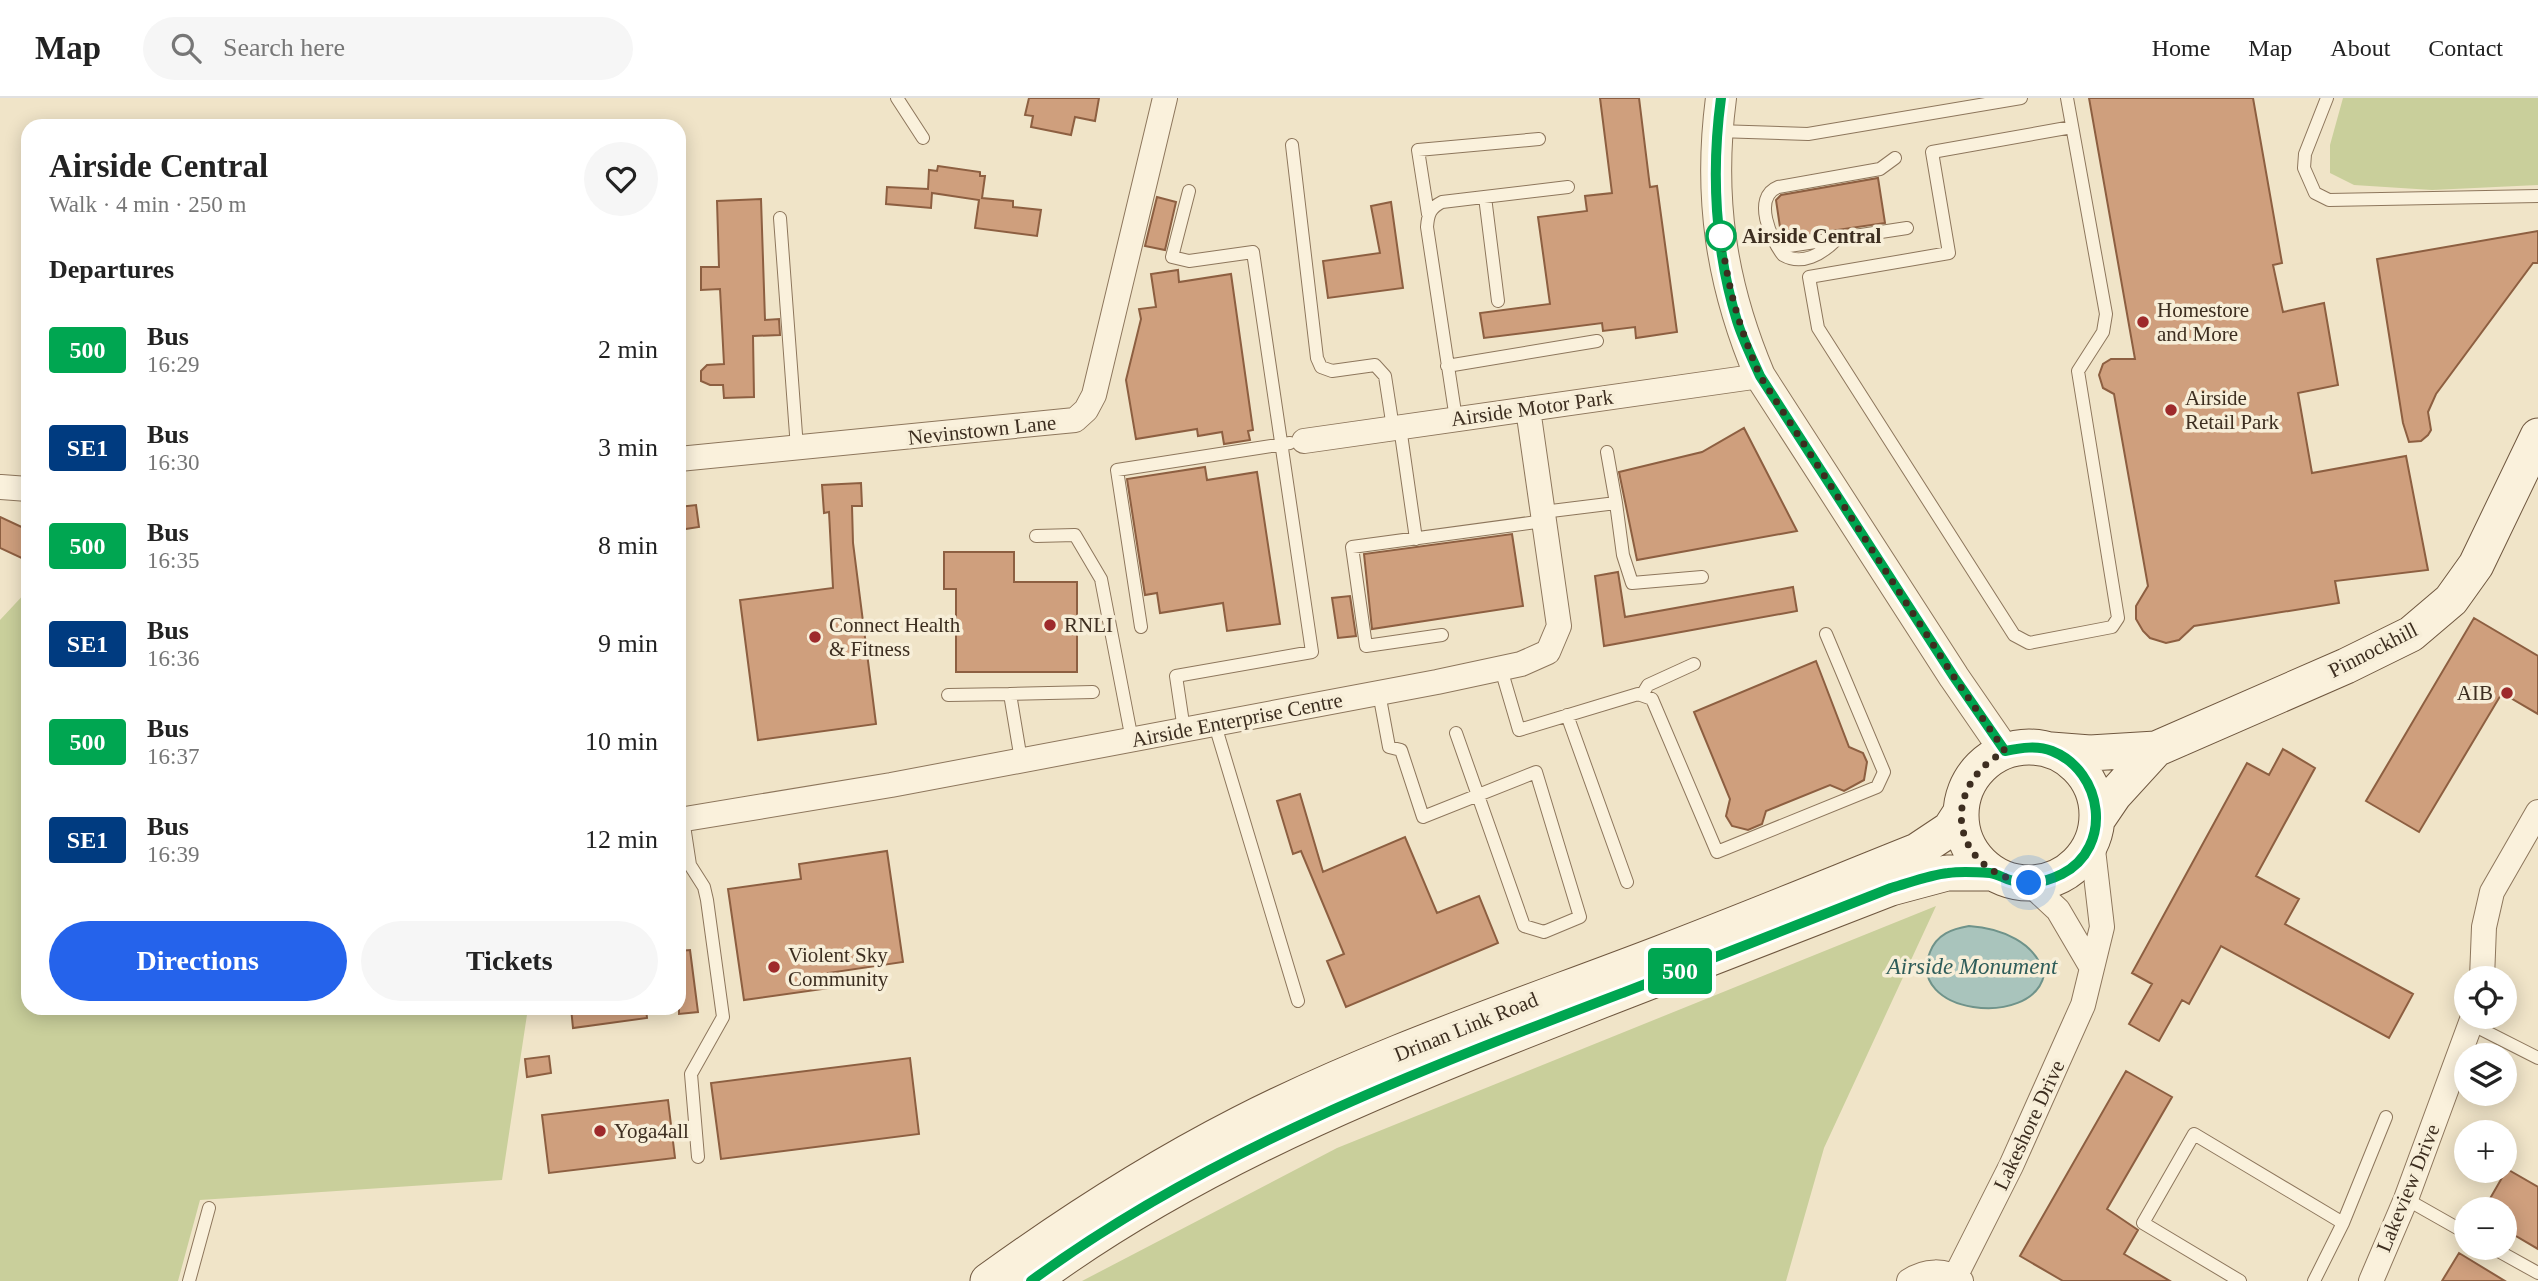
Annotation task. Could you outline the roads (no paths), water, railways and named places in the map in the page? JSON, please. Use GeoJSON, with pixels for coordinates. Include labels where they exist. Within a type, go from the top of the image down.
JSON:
{"type":"FeatureCollection","features":[{"type":"Feature","properties":{"kind":"main road","name":"Pinnockhill"},"geometry":{"type":"LineString","coordinates":[[2051,750],[2090,752],[2156,749],[2378,652],[2431,618],[2451,600],[2476,565],[2538,436]]}},
{"type":"Feature","properties":{"kind":"main road"},"geometry":{"type":"LineString","coordinates":[[2028,747],[2051,750],[2072,762],[2087,779],[2095,799],[2095,830],[2081,859],[2065,873],[2029,883],[2011,881],[1993,873],[1969,847],[1961,813],[1965,793],[1974,775],[1987,761],[2005,751],[2028,747]]}},
{"type":"Feature","properties":{"kind":"main road","name":"Pinnockhill"},"geometry":{"type":"LineString","coordinates":[[2095,830],[2114,795],[2156,749]]}},
{"type":"Feature","properties":{"kind":"main road","name":"Drinan Link Road"},"geometry":{"type":"LineString","coordinates":[[988,1281],[1046,1239],[1114,1196],[1241,1124],[1494,1015],[1917,851],[1950,829],[1961,813]]}},
{"type":"Feature","properties":{"kind":"main road","name":"Drinan Link Road"},"geometry":{"type":"LineString","coordinates":[[1032,1281],[1063,1258],[1167,1194],[1343,1104],[1891,888],[1947,873],[1993,873]]}},
{"type":"Feature","properties":{"kind":"street","name":"Nevinstown Lane"},"geometry":{"type":"LineString","coordinates":[[686,459],[1075,420],[1086,410],[1094,394],[1165,98]]}},
{"type":"Feature","properties":{"kind":"street"},"geometry":{"type":"LineString","coordinates":[[1721,98],[1717,131],[1716,191],[1727,282],[1738,324],[1760,376],[1954,677],[2005,751]]}},
{"type":"Feature","properties":{"kind":"street","name":"Airside Motor Park"},"geometry":{"type":"LineString","coordinates":[[1293,442],[1760,376]]}},
{"type":"Feature","properties":{"kind":"street","name":"Airside Enterprise Centre"},"geometry":{"type":"LineString","coordinates":[[686,819],[1379,694],[1501,668],[1548,653],[1559,626],[1528,409]]}},
{"type":"Feature","properties":{"kind":"street"},"geometry":{"type":"LineString","coordinates":[[1,487],[21,488]]}},
{"type":"Feature","properties":{"kind":"street"},"geometry":{"type":"LineString","coordinates":[[2482,966],[2484,927],[2492,892],[2531,841],[2538,812]]}},
{"type":"Feature","properties":{"kind":"street","name":"Lakeshore Drive"},"geometry":{"type":"LineString","coordinates":[[1958,1279],[2083,1005],[2102,920],[2095,830]]}},
{"type":"Feature","properties":{"kind":"street"},"geometry":{"type":"LineString","coordinates":[[2029,883],[2058,910],[2092,968]]}},
{"type":"Feature","properties":{"kind":"street","name":"Lakeview Drive"},"geometry":{"type":"LineString","coordinates":[[2371,1281],[2406,1199],[2469,1029]]}},
{"type":"Feature","properties":{"kind":"street"},"geometry":{"type":"LineString","coordinates":[[1909,1281],[1929,1272],[1958,1279]]}},
{"type":"Feature","properties":{"kind":"lane"},"geometry":{"type":"LineString","coordinates":[[897,98],[923,138]]}},
{"type":"Feature","properties":{"kind":"lane"},"geometry":{"type":"LineString","coordinates":[[1717,131],[1808,134],[2021,98]]}},
{"type":"Feature","properties":{"kind":"lane"},"geometry":{"type":"LineString","coordinates":[[2067,98],[2106,314],[2103,332],[2078,371],[2119,618],[2112,627],[2029,643],[2014,635],[1818,328],[1809,277],[1949,253],[1932,152],[2072,127]]}},
{"type":"Feature","properties":{"kind":"lane"},"geometry":{"type":"LineString","coordinates":[[2327,98],[2308,141],[2304,168],[2315,193],[2329,200],[2538,195]]}},
{"type":"Feature","properties":{"kind":"lane"},"geometry":{"type":"LineString","coordinates":[[1456,419],[1418,150],[1539,139]]}},
{"type":"Feature","properties":{"kind":"lane"},"geometry":{"type":"LineString","coordinates":[[1292,145],[1317,358],[1321,367],[1332,371],[1375,365],[1385,376],[1397,427],[1416,539]]}},
{"type":"Feature","properties":{"kind":"lane"},"geometry":{"type":"LineString","coordinates":[[1895,158],[1880,169],[1772,190],[1766,212],[1773,241],[1789,246],[1907,228]]}},
{"type":"Feature","properties":{"kind":"lane"},"geometry":{"type":"LineString","coordinates":[[1428,214],[1442,202],[1568,187]]}},
{"type":"Feature","properties":{"kind":"lane"},"geometry":{"type":"LineString","coordinates":[[1184,730],[1176,676],[1312,652],[1293,442],[1253,253],[1189,261],[1172,257],[1189,191]]}},
{"type":"Feature","properties":{"kind":"lane"},"geometry":{"type":"LineString","coordinates":[[1485,197],[1498,301]]}},
{"type":"Feature","properties":{"kind":"lane"},"geometry":{"type":"LineString","coordinates":[[780,218],[797,448]]}},
{"type":"Feature","properties":{"kind":"lane"},"geometry":{"type":"LineString","coordinates":[[1447,366],[1597,341]]}},
{"type":"Feature","properties":{"kind":"lane"},"geometry":{"type":"LineString","coordinates":[[1141,627],[1117,470],[1293,442]]}},
{"type":"Feature","properties":{"kind":"lane"},"geometry":{"type":"LineString","coordinates":[[1608,452],[1623,555],[1632,583],[1702,577]]}},
{"type":"Feature","properties":{"kind":"lane"},"geometry":{"type":"LineString","coordinates":[[1442,635],[1366,646],[1352,547],[1416,539],[1616,503]]}},
{"type":"Feature","properties":{"kind":"lane"},"geometry":{"type":"LineString","coordinates":[[1036,536],[1075,535],[1101,579],[1132,740]]}},
{"type":"Feature","properties":{"kind":"lane"},"geometry":{"type":"LineString","coordinates":[[1501,668],[1519,730],[1638,694],[1652,699],[1717,852],[1877,788],[1884,772],[1826,634]]}},
{"type":"Feature","properties":{"kind":"lane"},"geometry":{"type":"LineString","coordinates":[[1642,695],[1648,685],[1694,664]]}},
{"type":"Feature","properties":{"kind":"lane"},"geometry":{"type":"LineString","coordinates":[[948,695],[1093,692]]}},
{"type":"Feature","properties":{"kind":"lane"},"geometry":{"type":"LineString","coordinates":[[1010,694],[1021,760]]}},
{"type":"Feature","properties":{"kind":"lane"},"geometry":{"type":"LineString","coordinates":[[1379,694],[1389,747],[1401,750],[1423,817],[1478,796],[1536,772],[1580,917],[1544,932],[1524,926],[1478,796],[1456,733]]}},
{"type":"Feature","properties":{"kind":"lane"},"geometry":{"type":"LineString","coordinates":[[1567,715],[1626,882]]}},
{"type":"Feature","properties":{"kind":"lane"},"geometry":{"type":"LineString","coordinates":[[1215,725],[1298,1001]]}},
{"type":"Feature","properties":{"kind":"lane"},"geometry":{"type":"LineString","coordinates":[[686,845],[690,865],[704,887],[707,900],[723,1017],[691,1074],[698,1157]]}},
{"type":"Feature","properties":{"kind":"lane"},"geometry":{"type":"LineString","coordinates":[[2486,1029],[2538,1058]]}},
{"type":"Feature","properties":{"kind":"lane"},"geometry":{"type":"LineString","coordinates":[[2314,1281],[2343,1223],[2386,1117]]}},
{"type":"Feature","properties":{"kind":"lane"},"geometry":{"type":"LineString","coordinates":[[2240,1281],[2143,1223],[2194,1134],[2343,1223]]}},
{"type":"Feature","properties":{"kind":"lane"},"geometry":{"type":"LineString","coordinates":[[2406,1199],[2454,1226]]}},
{"type":"Feature","properties":{"kind":"lane"},"geometry":{"type":"LineString","coordinates":[[189,1281],[209,1208]]}},
{"type":"Feature","properties":{"kind":"lane"},"geometry":{"type":"LineString","coordinates":[[2515,1260],[2538,1273]]}},
{"type":"Feature","properties":{"kind":"water","name":"Airside Monument"},"geometry":{"type":"Polygon","coordinates":[[[1969,926],[2005,934],[2016,939],[2034,954],[2044,975],[2035,992],[2018,1003],[1996,1008],[1973,1007],[1952,1001],[1936,989],[1927,973],[1933,946],[1946,933],[1969,926]]]}},
{"type":"Feature","properties":{"kind":"place","name":"Airside Central"},"geometry":{"type":"Point","coordinates":[1721,236]}},
{"type":"Feature","properties":{"kind":"place","name":"Homestore and More"},"geometry":{"type":"Point","coordinates":[2143,322]}},
{"type":"Feature","properties":{"kind":"place","name":"Airside Retail Park"},"geometry":{"type":"Point","coordinates":[2171,410]}},
{"type":"Feature","properties":{"kind":"place","name":"RNLI"},"geometry":{"type":"Point","coordinates":[1050,625]}},
{"type":"Feature","properties":{"kind":"place","name":"Connect Health & Fitness"},"geometry":{"type":"Point","coordinates":[815,637]}},
{"type":"Feature","properties":{"kind":"place","name":"AIB"},"geometry":{"type":"Point","coordinates":[2507,693]}},
{"type":"Feature","properties":{"kind":"place","name":"Violent Sky Community"},"geometry":{"type":"Point","coordinates":[774,967]}},
{"type":"Feature","properties":{"kind":"place","name":"Yoga4all"},"geometry":{"type":"Point","coordinates":[600,1131]}}]}
